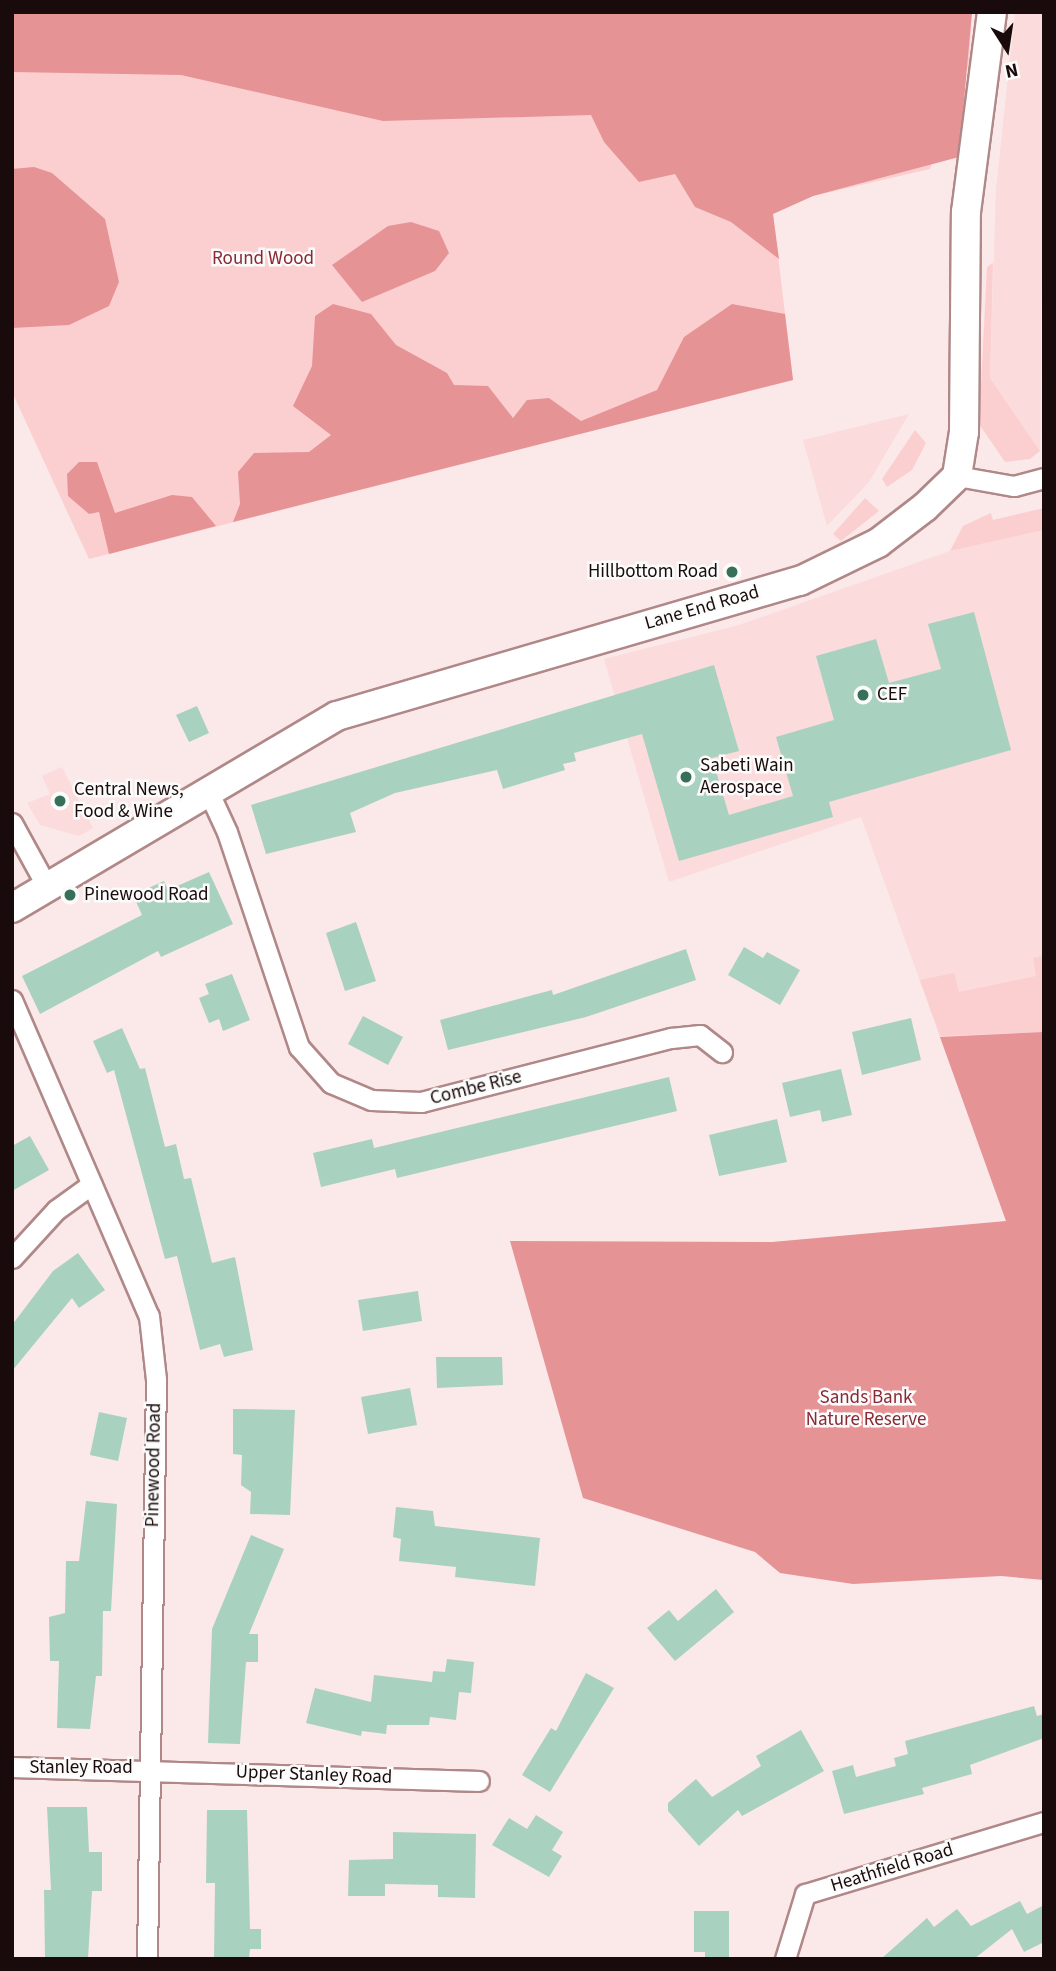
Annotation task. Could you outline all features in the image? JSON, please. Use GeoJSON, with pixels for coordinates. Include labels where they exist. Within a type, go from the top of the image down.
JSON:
{"type":"FeatureCollection","features":[{"type":"Feature","properties":{"kind":"street"},"geometry":{"type":"LineString","coordinates":[[992,12],[966,212],[964,432],[957,476],[1014,486],[1044,478]]}},
{"type":"Feature","properties":{"kind":"street","name":"Lane End Road"},"geometry":{"type":"LineString","coordinates":[[12,908],[337,716],[841,564],[888,536],[957,476]]}},
{"type":"Feature","properties":{"kind":"street","name":"Combe Rise"},"geometry":{"type":"LineString","coordinates":[[209,793],[228,832],[299,1047],[331,1083],[371,1100],[421,1102],[671,1038],[700,1035],[722,1052]]}},
{"type":"Feature","properties":{"kind":"street"},"geometry":{"type":"LineString","coordinates":[[12,823],[47,887]]}},
{"type":"Feature","properties":{"kind":"street","name":"Pinewood Road"},"geometry":{"type":"LineString","coordinates":[[12,1000],[149,1317],[156,1379],[147,1959]]}},
{"type":"Feature","properties":{"kind":"street"},"geometry":{"type":"LineString","coordinates":[[12,1258],[56,1210],[92,1184]]}},
{"type":"Feature","properties":{"kind":"street","name":"Stanley Road"},"geometry":{"type":"LineString","coordinates":[[12,1767],[149,1768]]}},
{"type":"Feature","properties":{"kind":"street","name":"Upper Stanley Road"},"geometry":{"type":"LineString","coordinates":[[149,1768],[479,1781]]}},
{"type":"Feature","properties":{"kind":"street","name":"Heathfield Road"},"geometry":{"type":"LineString","coordinates":[[785,1959],[805,1894],[1044,1822]]}},
{"type":"Feature","properties":{"kind":"shaded area"},"geometry":{"type":"Polygon","coordinates":[[[1015,12],[1044,12],[1040,451],[990,378],[996,189],[1015,12]]]}},
{"type":"Feature","properties":{"kind":"shaded area"},"geometry":{"type":"Polygon","coordinates":[[[909,414],[869,482],[827,526],[803,440],[909,414]]]}},
{"type":"Feature","properties":{"kind":"shaded area"},"geometry":{"type":"Polygon","coordinates":[[[1044,530],[1044,1214],[1006,1221],[861,817],[669,882],[604,659],[739,625],[950,551],[1044,530]]]}},
{"type":"Feature","properties":{"kind":"shaded area"},"geometry":{"type":"Polygon","coordinates":[[[62,767],[93,828],[79,836],[40,825],[27,803],[50,794],[42,776],[62,767]]]}},
{"type":"Feature","properties":{"kind":"green space","name":"Round Wood"},"geometry":{"type":"Polygon","coordinates":[[[12,12],[972,12],[969,64],[930,169],[813,196],[773,214],[793,380],[89,559],[12,392],[12,12]]]}},
{"type":"Feature","properties":{"kind":"green space"},"geometry":{"type":"Polygon","coordinates":[[[12,12],[972,12],[959,157],[813,196],[773,214],[779,259],[731,222],[695,207],[675,174],[639,182],[604,142],[591,115],[383,121],[181,75],[12,72],[12,12]]]}},
{"type":"Feature","properties":{"kind":"green space"},"geometry":{"type":"Polygon","coordinates":[[[34,167],[52,173],[105,219],[119,282],[109,306],[69,325],[12,328],[12,169],[34,167]]]}},
{"type":"Feature","properties":{"kind":"green space"},"geometry":{"type":"Polygon","coordinates":[[[411,222],[439,231],[449,253],[435,271],[362,302],[332,265],[388,226],[411,222]]]}},
{"type":"Feature","properties":{"kind":"green space"},"geometry":{"type":"Polygon","coordinates":[[[993,263],[990,378],[1040,451],[1030,459],[1005,462],[979,424],[987,267],[993,263]]]}},
{"type":"Feature","properties":{"kind":"green space"},"geometry":{"type":"Polygon","coordinates":[[[333,304],[371,314],[396,345],[447,373],[454,385],[488,386],[513,418],[527,400],[549,398],[581,421],[657,390],[684,337],[732,304],[785,314],[793,380],[233,522],[240,504],[238,472],[254,453],[309,452],[331,435],[293,406],[312,366],[315,316],[333,304]]]}},
{"type":"Feature","properties":{"kind":"green space"},"geometry":{"type":"Polygon","coordinates":[[[915,430],[926,443],[912,470],[887,487],[882,479],[915,430]]]}},
{"type":"Feature","properties":{"kind":"green space"},"geometry":{"type":"Polygon","coordinates":[[[79,462],[97,462],[115,513],[172,495],[192,497],[216,526],[109,554],[99,512],[89,514],[68,496],[67,474],[79,462]]]}},
{"type":"Feature","properties":{"kind":"green space"},"geometry":{"type":"Polygon","coordinates":[[[865,498],[879,511],[841,541],[833,534],[865,498]]]}},
{"type":"Feature","properties":{"kind":"green space"},"geometry":{"type":"Polygon","coordinates":[[[1044,508],[1044,530],[950,551],[963,526],[991,513],[993,520],[1044,508]]]}},
{"type":"Feature","properties":{"kind":"green space"},"geometry":{"type":"Polygon","coordinates":[[[1044,956],[1044,1032],[940,1036],[920,980],[954,973],[959,992],[1036,976],[1033,958],[1044,956]]]}},
{"type":"Feature","properties":{"kind":"green space","name":"Sands Bank Nature Reserve"},"geometry":{"type":"Polygon","coordinates":[[[1044,1032],[1044,1580],[1001,1576],[853,1584],[780,1573],[755,1552],[583,1498],[510,1241],[772,1242],[1006,1221],[940,1037],[1044,1032]]]}},
{"type":"Feature","properties":{"kind":"building"},"geometry":{"type":"Polygon","coordinates":[[[974,612],[1011,750],[829,802],[833,817],[679,861],[642,734],[574,753],[576,761],[563,764],[565,770],[503,789],[497,770],[395,793],[350,813],[356,832],[266,854],[251,805],[714,665],[739,751],[712,758],[729,815],[793,796],[776,737],[834,720],[816,656],[876,639],[889,683],[941,669],[928,624],[974,612]]]}},
{"type":"Feature","properties":{"kind":"building"},"geometry":{"type":"Polygon","coordinates":[[[197,706],[209,733],[189,742],[176,715],[197,706]]]}},
{"type":"Feature","properties":{"kind":"building"},"geometry":{"type":"Polygon","coordinates":[[[209,872],[233,924],[161,957],[158,951],[40,1014],[22,976],[142,915],[133,895],[164,881],[168,890],[209,872]]]}},
{"type":"Feature","properties":{"kind":"building"},"geometry":{"type":"Polygon","coordinates":[[[356,922],[376,981],[345,991],[326,933],[356,922]]]}},
{"type":"Feature","properties":{"kind":"building"},"geometry":{"type":"Polygon","coordinates":[[[744,947],[763,958],[767,952],[800,970],[780,1005],[728,975],[744,947]]]}},
{"type":"Feature","properties":{"kind":"building"},"geometry":{"type":"Polygon","coordinates":[[[686,949],[696,980],[586,1017],[448,1050],[440,1020],[552,990],[553,995],[686,949]]]}},
{"type":"Feature","properties":{"kind":"building"},"geometry":{"type":"Polygon","coordinates":[[[232,974],[250,1020],[223,1031],[219,1019],[209,1023],[199,998],[209,994],[205,984],[232,974]]]}},
{"type":"Feature","properties":{"kind":"building"},"geometry":{"type":"Polygon","coordinates":[[[363,1016],[403,1037],[388,1065],[348,1044],[363,1016]]]}},
{"type":"Feature","properties":{"kind":"building"},"geometry":{"type":"Polygon","coordinates":[[[911,1018],[921,1060],[862,1075],[852,1032],[911,1018]]]}},
{"type":"Feature","properties":{"kind":"building"},"geometry":{"type":"Polygon","coordinates":[[[122,1028],[140,1069],[145,1068],[165,1147],[176,1144],[184,1179],[191,1178],[212,1263],[235,1257],[253,1350],[224,1357],[220,1344],[200,1350],[177,1256],[165,1259],[114,1070],[107,1073],[93,1041],[122,1028]]]}},
{"type":"Feature","properties":{"kind":"building"},"geometry":{"type":"Polygon","coordinates":[[[841,1069],[852,1115],[822,1122],[820,1110],[790,1117],[782,1083],[841,1069]]]}},
{"type":"Feature","properties":{"kind":"building"},"geometry":{"type":"Polygon","coordinates":[[[669,1077],[677,1111],[397,1178],[395,1169],[321,1187],[313,1153],[372,1139],[374,1148],[669,1077]]]}},
{"type":"Feature","properties":{"kind":"building"},"geometry":{"type":"Polygon","coordinates":[[[777,1119],[787,1162],[719,1176],[709,1135],[777,1119]]]}},
{"type":"Feature","properties":{"kind":"building"},"geometry":{"type":"Polygon","coordinates":[[[30,1136],[49,1170],[12,1191],[12,1146],[30,1136]]]}},
{"type":"Feature","properties":{"kind":"building"},"geometry":{"type":"Polygon","coordinates":[[[78,1253],[105,1290],[79,1308],[72,1298],[12,1371],[12,1325],[53,1271],[78,1253]]]}},
{"type":"Feature","properties":{"kind":"building"},"geometry":{"type":"Polygon","coordinates":[[[418,1291],[422,1321],[363,1331],[358,1300],[418,1291]]]}},
{"type":"Feature","properties":{"kind":"building"},"geometry":{"type":"Polygon","coordinates":[[[436,1357],[502,1357],[503,1385],[437,1388],[436,1357]]]}},
{"type":"Feature","properties":{"kind":"building"},"geometry":{"type":"Polygon","coordinates":[[[410,1388],[417,1425],[368,1434],[361,1397],[410,1388]]]}},
{"type":"Feature","properties":{"kind":"building"},"geometry":{"type":"Polygon","coordinates":[[[233,1409],[295,1410],[290,1515],[250,1514],[251,1492],[241,1485],[242,1455],[233,1454],[233,1409]]]}},
{"type":"Feature","properties":{"kind":"building"},"geometry":{"type":"Polygon","coordinates":[[[99,1412],[127,1418],[118,1461],[90,1455],[99,1412]]]}},
{"type":"Feature","properties":{"kind":"building"},"geometry":{"type":"Polygon","coordinates":[[[86,1501],[117,1504],[111,1611],[103,1611],[102,1676],[96,1676],[90,1729],[57,1728],[59,1661],[50,1661],[49,1617],[65,1613],[66,1561],[79,1561],[86,1501]]]}},
{"type":"Feature","properties":{"kind":"building"},"geometry":{"type":"Polygon","coordinates":[[[396,1507],[433,1511],[435,1526],[540,1538],[535,1586],[455,1577],[456,1567],[399,1561],[401,1539],[393,1537],[396,1507]]]}},
{"type":"Feature","properties":{"kind":"building"},"geometry":{"type":"Polygon","coordinates":[[[251,1535],[284,1549],[249,1634],[258,1634],[258,1662],[246,1662],[240,1744],[208,1743],[212,1629],[251,1535]]]}},
{"type":"Feature","properties":{"kind":"building"},"geometry":{"type":"Polygon","coordinates":[[[716,1589],[734,1612],[675,1661],[647,1628],[669,1610],[678,1621],[716,1589]]]}},
{"type":"Feature","properties":{"kind":"building"},"geometry":{"type":"Polygon","coordinates":[[[447,1659],[474,1662],[471,1693],[459,1692],[456,1720],[430,1717],[429,1725],[387,1725],[386,1734],[362,1731],[361,1736],[306,1723],[315,1688],[371,1702],[374,1675],[432,1682],[433,1671],[445,1672],[447,1659]]]}},
{"type":"Feature","properties":{"kind":"building"},"geometry":{"type":"Polygon","coordinates":[[[586,1673],[614,1688],[550,1792],[522,1775],[551,1728],[556,1731],[586,1673]]]}},
{"type":"Feature","properties":{"kind":"building"},"geometry":{"type":"Polygon","coordinates":[[[1034,1706],[1037,1716],[1044,1714],[1044,1738],[970,1765],[972,1774],[922,1788],[924,1794],[844,1814],[832,1771],[853,1765],[856,1777],[896,1766],[894,1758],[908,1754],[905,1741],[1034,1706]]]}},
{"type":"Feature","properties":{"kind":"building"},"geometry":{"type":"Polygon","coordinates":[[[801,1730],[824,1771],[742,1816],[738,1810],[699,1846],[668,1811],[668,1803],[696,1779],[712,1797],[761,1766],[756,1756],[801,1730]]]}},
{"type":"Feature","properties":{"kind":"building"},"geometry":{"type":"Polygon","coordinates":[[[47,1807],[87,1807],[89,1852],[102,1852],[102,1891],[92,1891],[88,1959],[45,1959],[44,1890],[51,1890],[47,1807]]]}},
{"type":"Feature","properties":{"kind":"building"},"geometry":{"type":"Polygon","coordinates":[[[207,1810],[247,1810],[250,1929],[261,1929],[261,1949],[250,1949],[249,1959],[214,1959],[215,1883],[206,1883],[207,1810]]]}},
{"type":"Feature","properties":{"kind":"building"},"geometry":{"type":"Polygon","coordinates":[[[536,1815],[563,1832],[552,1850],[562,1856],[549,1877],[492,1845],[509,1818],[527,1829],[536,1815]]]}},
{"type":"Feature","properties":{"kind":"building"},"geometry":{"type":"Polygon","coordinates":[[[393,1832],[476,1834],[475,1898],[438,1897],[438,1885],[385,1884],[385,1896],[348,1896],[349,1860],[393,1859],[393,1832]]]}},
{"type":"Feature","properties":{"kind":"building"},"geometry":{"type":"Polygon","coordinates":[[[1020,1901],[1027,1914],[1044,1905],[1044,1942],[1024,1952],[1012,1929],[974,1959],[881,1959],[927,1918],[934,1927],[957,1909],[971,1926],[1020,1901]]]}},
{"type":"Feature","properties":{"kind":"building"},"geometry":{"type":"Polygon","coordinates":[[[694,1911],[729,1911],[729,1959],[705,1959],[705,1952],[694,1952],[694,1911]]]}},
{"type":"Feature","properties":{"kind":"place","name":"Hillbottom Road"},"geometry":{"type":"Point","coordinates":[732,572]}},
{"type":"Feature","properties":{"kind":"place","name":"CEF"},"geometry":{"type":"Point","coordinates":[863,695]}},
{"type":"Feature","properties":{"kind":"place","name":"Sabeti Wain Aerospace"},"geometry":{"type":"Point","coordinates":[686,777]}},
{"type":"Feature","properties":{"kind":"place","name":"Central News, Food & Wine"},"geometry":{"type":"Point","coordinates":[60,801]}},
{"type":"Feature","properties":{"kind":"place","name":"Pinewood Road"},"geometry":{"type":"Point","coordinates":[70,895]}}]}
